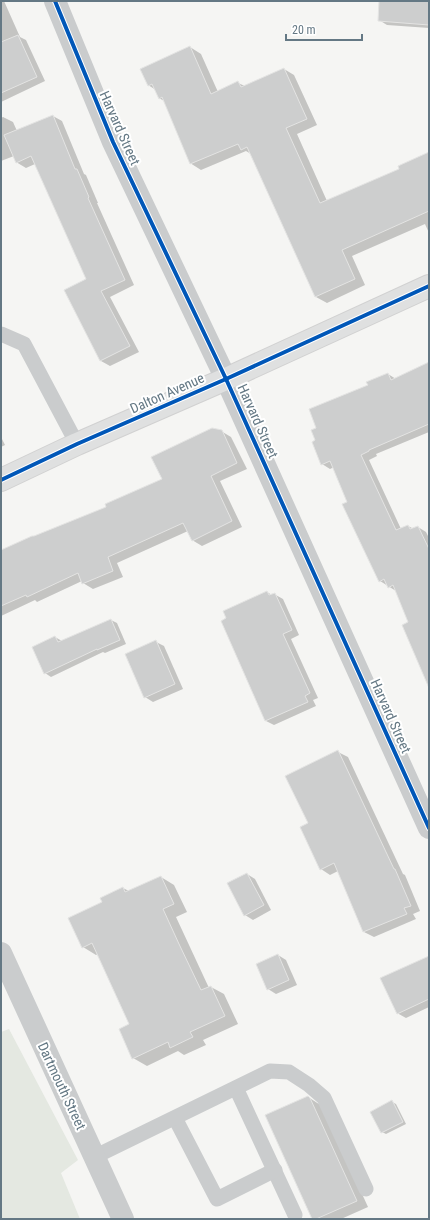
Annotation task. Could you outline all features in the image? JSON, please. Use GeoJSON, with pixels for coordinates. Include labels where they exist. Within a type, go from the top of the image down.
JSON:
{"type":"FeatureCollection","features":[{"type":"Feature","properties":{"kind":"main road","name":"Dalton Avenue"},"geometry":{"type":"LineString","coordinates":[[1,480],[77,444],[226,379],[429,286]]}},
{"type":"Feature","properties":{"kind":"street","name":"Harvard Street"},"geometry":{"type":"LineString","coordinates":[[55,1],[113,142],[226,379],[429,828]]}},
{"type":"Feature","properties":{"kind":"street","name":"Dartmouth Street"},"geometry":{"type":"LineString","coordinates":[[1,953],[123,1219]]}},
{"type":"Feature","properties":{"kind":"lane"},"geometry":{"type":"LineString","coordinates":[[1,334],[24,344],[77,444]]}},
{"type":"Feature","properties":{"kind":"lane"},"geometry":{"type":"LineString","coordinates":[[94,1157],[270,1071],[289,1072],[309,1085],[324,1098],[366,1189]]}},
{"type":"Feature","properties":{"kind":"lane"},"geometry":{"type":"LineString","coordinates":[[236,1088],[296,1215]]}},
{"type":"Feature","properties":{"kind":"lane"},"geometry":{"type":"LineString","coordinates":[[175,1118],[216,1199],[274,1170]]}},
{"type":"Feature","properties":{"kind":"shaded area"},"geometry":{"type":"Polygon","coordinates":[[[9,1029],[78,1160],[61,1173],[80,1219],[1,1219],[1,1032],[9,1029]]]}},
{"type":"Feature","properties":{"kind":"building"},"geometry":{"type":"Polygon","coordinates":[[[379,1],[429,1],[429,25],[378,21],[379,1]]]}},
{"type":"Feature","properties":{"kind":"building"},"geometry":{"type":"Polygon","coordinates":[[[18,35],[37,77],[1,93],[1,42],[18,35]]]}},
{"type":"Feature","properties":{"kind":"building"},"geometry":{"type":"Polygon","coordinates":[[[190,46],[211,94],[238,81],[241,87],[284,68],[307,119],[286,128],[320,203],[399,169],[398,166],[429,152],[429,211],[342,250],[355,279],[315,297],[247,147],[241,150],[238,144],[190,164],[162,97],[159,99],[152,84],[148,86],[140,69],[190,46]]]}},
{"type":"Feature","properties":{"kind":"building"},"geometry":{"type":"Polygon","coordinates":[[[53,115],[75,169],[77,169],[89,197],[88,198],[125,280],[101,291],[130,346],[100,361],[64,290],[86,279],[31,156],[16,163],[4,135],[53,115]]]}},
{"type":"Feature","properties":{"kind":"building"},"geometry":{"type":"Polygon","coordinates":[[[429,362],[429,424],[369,450],[361,455],[396,530],[408,525],[410,529],[418,526],[429,549],[429,688],[402,625],[408,622],[393,585],[388,588],[384,579],[379,582],[342,504],[347,502],[330,461],[321,465],[312,442],[315,440],[311,430],[316,428],[309,409],[368,385],[366,382],[388,373],[391,380],[429,362]]]}},
{"type":"Feature","properties":{"kind":"building"},"geometry":{"type":"Polygon","coordinates":[[[212,428],[222,430],[237,463],[211,476],[232,521],[192,541],[183,523],[108,557],[113,571],[82,584],[78,573],[27,597],[26,595],[1,606],[1,550],[32,536],[106,507],[105,504],[162,479],[151,457],[212,428]]]}},
{"type":"Feature","properties":{"kind":"building"},"geometry":{"type":"Polygon","coordinates":[[[267,591],[269,595],[275,593],[292,630],[283,634],[310,693],[305,696],[308,702],[265,721],[221,621],[226,618],[223,611],[267,591]]]}},
{"type":"Feature","properties":{"kind":"building"},"geometry":{"type":"Polygon","coordinates":[[[111,619],[120,640],[44,674],[32,647],[55,636],[58,642],[111,619]]]}},
{"type":"Feature","properties":{"kind":"building"},"geometry":{"type":"Polygon","coordinates":[[[156,640],[175,684],[144,698],[125,654],[156,640]]]}},
{"type":"Feature","properties":{"kind":"building"},"geometry":{"type":"Polygon","coordinates":[[[338,750],[411,906],[404,908],[407,914],[363,932],[334,863],[320,870],[300,827],[308,823],[285,776],[338,750]]]}},
{"type":"Feature","properties":{"kind":"building"},"geometry":{"type":"Polygon","coordinates":[[[247,873],[264,905],[244,916],[227,883],[247,873]]]}},
{"type":"Feature","properties":{"kind":"building"},"geometry":{"type":"Polygon","coordinates":[[[161,876],[174,904],[163,909],[179,944],[201,990],[211,986],[225,1016],[190,1032],[193,1037],[170,1048],[168,1042],[132,1059],[119,1029],[129,1024],[92,943],[82,948],[68,918],[102,902],[100,898],[123,887],[125,892],[161,876]]]}},
{"type":"Feature","properties":{"kind":"building"},"geometry":{"type":"Polygon","coordinates":[[[278,954],[289,980],[267,990],[256,964],[278,954]]]}},
{"type":"Feature","properties":{"kind":"building"},"geometry":{"type":"Polygon","coordinates":[[[429,956],[429,999],[397,1014],[380,978],[429,956]]]}},
{"type":"Feature","properties":{"kind":"building"},"geometry":{"type":"Polygon","coordinates":[[[308,1096],[357,1201],[316,1219],[312,1219],[265,1115],[308,1096]]]}},
{"type":"Feature","properties":{"kind":"building"},"geometry":{"type":"Polygon","coordinates":[[[392,1100],[403,1122],[381,1133],[370,1112],[392,1100]]]}},
{"type":"Feature","properties":{"kind":"cycle path"},"geometry":{"type":"LineString","coordinates":[[55,1],[113,142],[226,379],[429,828]]}},
{"type":"Feature","properties":{"kind":"cycle path"},"geometry":{"type":"LineString","coordinates":[[1,480],[77,444],[226,379],[429,286]]}}]}
